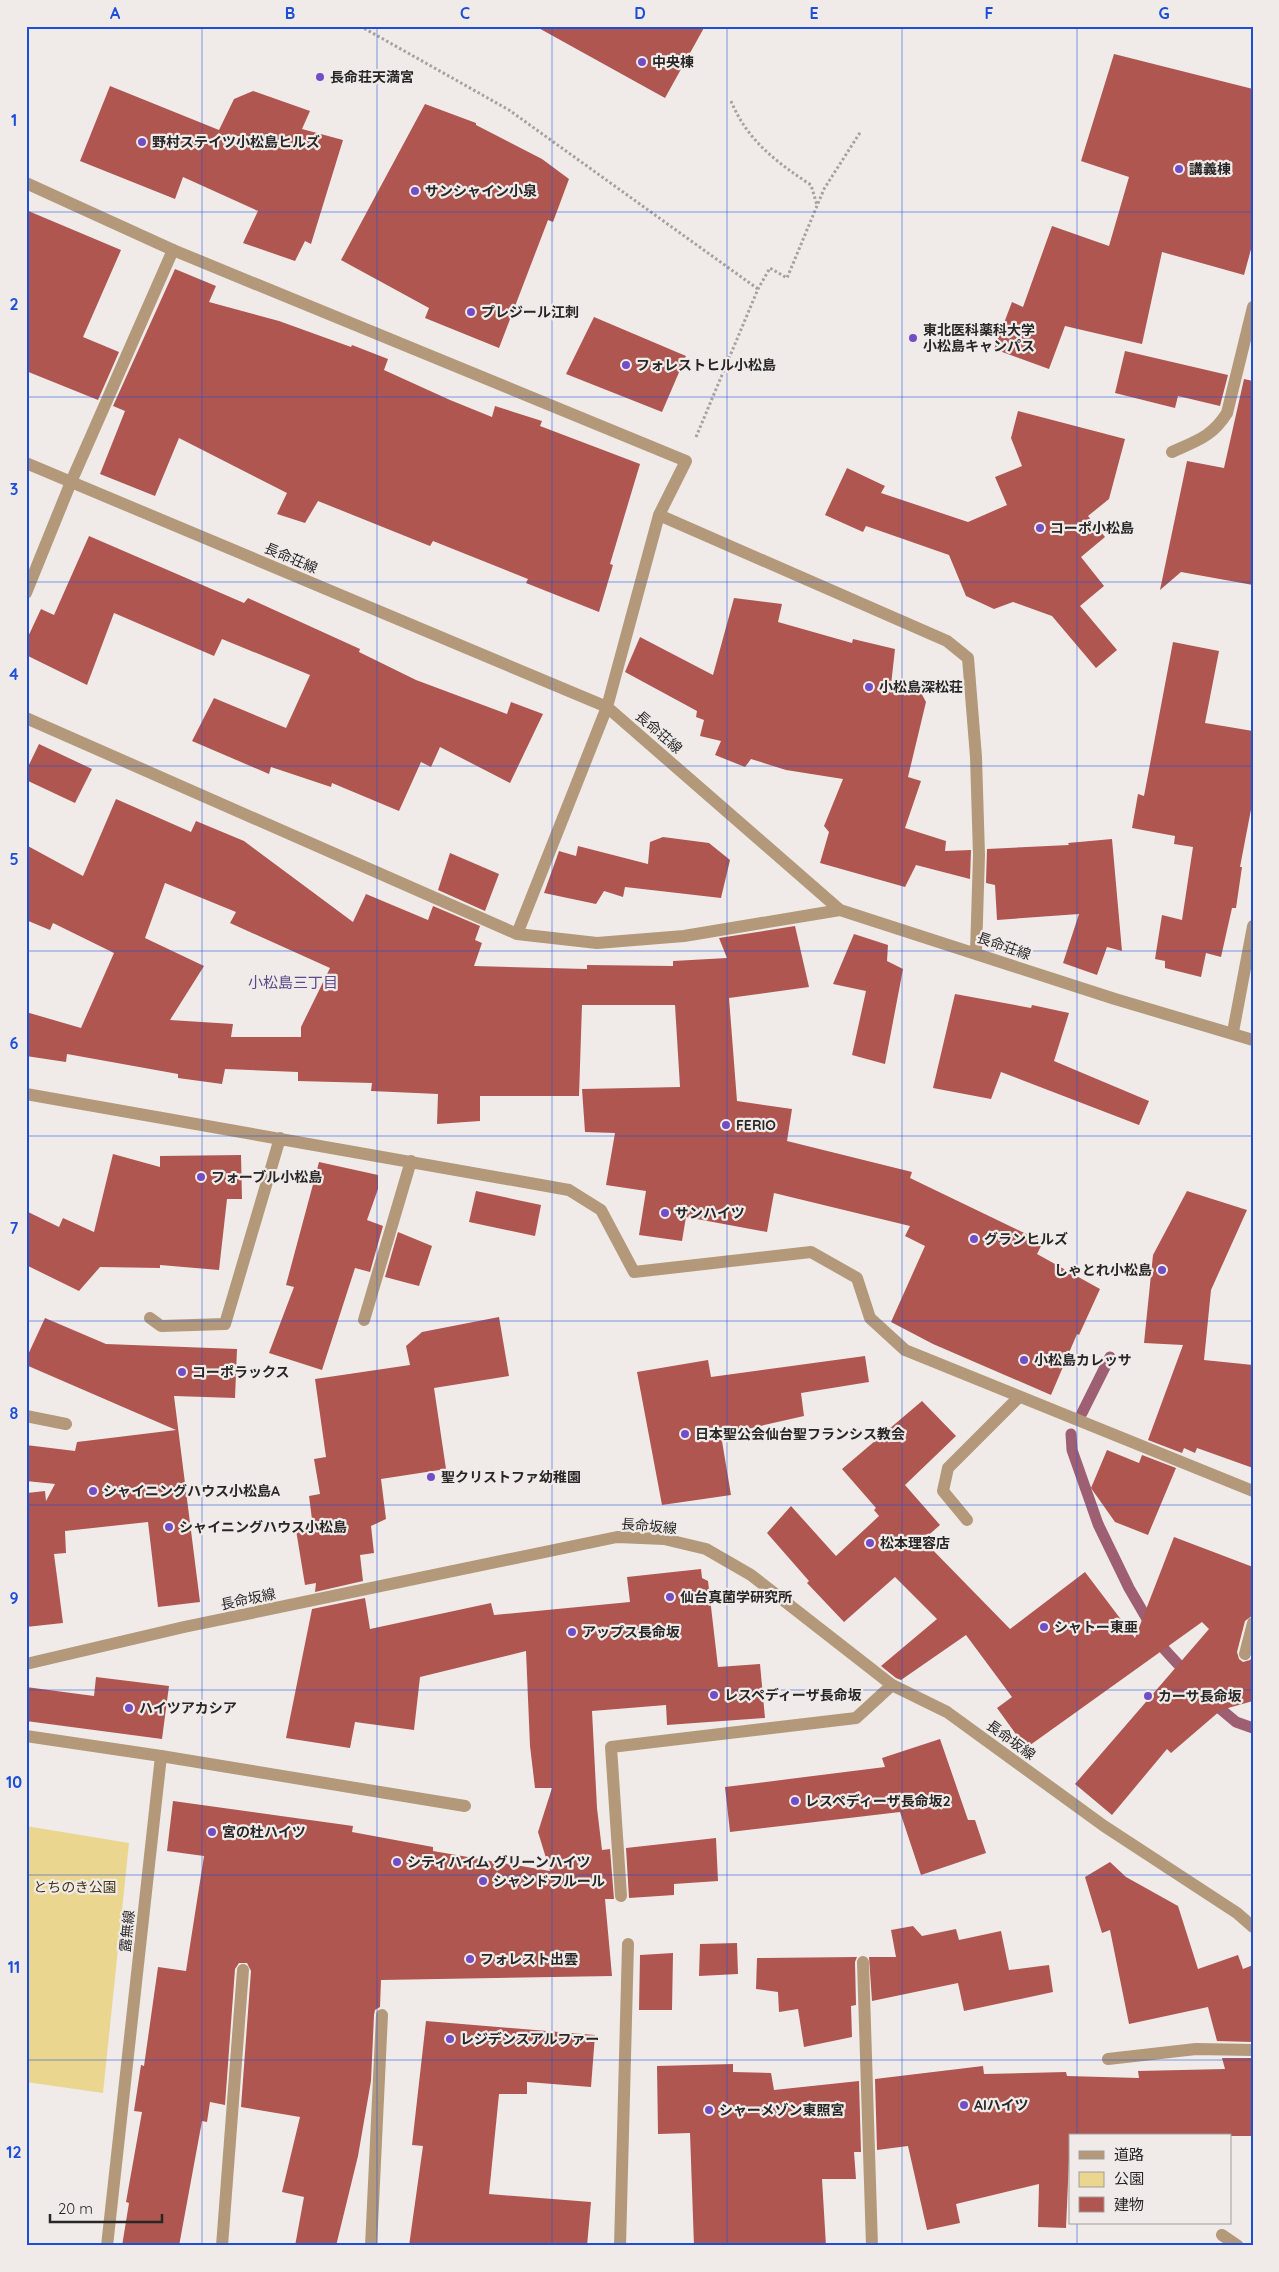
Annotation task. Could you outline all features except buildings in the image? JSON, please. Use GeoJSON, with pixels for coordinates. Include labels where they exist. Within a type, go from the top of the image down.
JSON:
{"type":"FeatureCollection","features":[{"type":"Feature","properties":{"kind":"street"},"geometry":{"type":"LineString","coordinates":[[26,183],[173,250],[686,461],[659,515],[607,707],[517,934]]}},
{"type":"Feature","properties":{"kind":"street"},"geometry":{"type":"LineString","coordinates":[[26,593],[71,482],[173,250]]}},
{"type":"Feature","properties":{"kind":"street"},"geometry":{"type":"LineString","coordinates":[[1172,452],[1209,434],[1218,427],[1227,413],[1253,307]]}},
{"type":"Feature","properties":{"kind":"street","name":"長命荘線"},"geometry":{"type":"LineString","coordinates":[[26,462],[607,707],[840,910],[976,952],[1115,999],[1232,1032],[1253,1040]]}},
{"type":"Feature","properties":{"kind":"street"},"geometry":{"type":"LineString","coordinates":[[659,515],[947,642],[968,658],[976,757],[979,855],[976,952]]}},
{"type":"Feature","properties":{"kind":"street"},"geometry":{"type":"LineString","coordinates":[[26,718],[517,934],[597,943],[684,936],[840,910]]}},
{"type":"Feature","properties":{"kind":"street"},"geometry":{"type":"LineString","coordinates":[[1232,1032],[1253,926]]}},
{"type":"Feature","properties":{"kind":"street"},"geometry":{"type":"LineString","coordinates":[[26,1094],[569,1190],[601,1210],[634,1272],[811,1252],[857,1278],[870,1318],[905,1350],[1253,1491]]}},
{"type":"Feature","properties":{"kind":"street"},"geometry":{"type":"LineString","coordinates":[[150,1318],[161,1326],[225,1324],[280,1138]]}},
{"type":"Feature","properties":{"kind":"street"},"geometry":{"type":"LineString","coordinates":[[364,1320],[411,1161]]}},
{"type":"Feature","properties":{"kind":"street"},"geometry":{"type":"LineString","coordinates":[[967,1520],[943,1492],[948,1468],[1018,1397]]}},
{"type":"Feature","properties":{"kind":"street"},"geometry":{"type":"LineString","coordinates":[[26,1416],[66,1424]]}},
{"type":"Feature","properties":{"kind":"street","name":"長命坂線"},"geometry":{"type":"LineString","coordinates":[[26,1664],[184,1627],[617,1537],[664,1540],[706,1549],[752,1575],[892,1685],[947,1712],[1104,1826],[1236,1913],[1253,1927]]}},
{"type":"Feature","properties":{"kind":"street"},"geometry":{"type":"LineString","coordinates":[[1245,1654],[1253,1623]]}},
{"type":"Feature","properties":{"kind":"street"},"geometry":{"type":"LineString","coordinates":[[620,1896],[611,1747],[856,1718],[892,1685]]}},
{"type":"Feature","properties":{"kind":"street"},"geometry":{"type":"LineString","coordinates":[[26,1736],[161,1756],[465,1806]]}},
{"type":"Feature","properties":{"kind":"street","name":"露無線"},"geometry":{"type":"LineString","coordinates":[[108,2246],[161,1756]]}},
{"type":"Feature","properties":{"kind":"street"},"geometry":{"type":"LineString","coordinates":[[620,2246],[628,1944]]}},
{"type":"Feature","properties":{"kind":"street"},"geometry":{"type":"LineString","coordinates":[[863,1962],[872,2246]]}},
{"type":"Feature","properties":{"kind":"street"},"geometry":{"type":"LineString","coordinates":[[222,2246],[243,1970]]}},
{"type":"Feature","properties":{"kind":"street"},"geometry":{"type":"LineString","coordinates":[[371,2246],[382,2015]]}},
{"type":"Feature","properties":{"kind":"street"},"geometry":{"type":"LineString","coordinates":[[1108,2059],[1196,2049],[1253,2050]]}},
{"type":"Feature","properties":{"kind":"street"},"geometry":{"type":"LineString","coordinates":[[1222,2235],[1238,2246]]}},
{"type":"Feature","properties":{"kind":"path"},"geometry":{"type":"LineString","coordinates":[[360,26],[509,110],[758,289]]}},
{"type":"Feature","properties":{"kind":"path"},"geometry":{"type":"LineString","coordinates":[[731,101],[739,121],[752,138],[788,170],[810,185],[817,206]]}},
{"type":"Feature","properties":{"kind":"path"},"geometry":{"type":"LineString","coordinates":[[686,461],[758,289],[770,268],[787,278],[824,189],[861,131]]}},
{"type":"Feature","properties":{"kind":"green space","name":"とちのき公園"},"geometry":{"type":"Polygon","coordinates":[[[26,1826],[129,1843],[103,2093],[26,2082],[26,1826]]]}},
{"type":"Feature","properties":{"kind":"waterway"},"geometry":{"type":"LineString","coordinates":[[1082,1413],[1110,1357]]}},
{"type":"Feature","properties":{"kind":"waterway"},"geometry":{"type":"LineString","coordinates":[[1071,1434],[1072,1450],[1098,1524],[1129,1588],[1165,1650],[1189,1676]]}},
{"type":"Feature","properties":{"kind":"waterway"},"geometry":{"type":"LineString","coordinates":[[1211,1701],[1236,1722],[1253,1728]]}},
{"type":"Feature","properties":{"kind":"place","name":"中央棟"},"geometry":{"type":"Point","coordinates":[642,62]}},
{"type":"Feature","properties":{"kind":"place","name":"長命荘天満宮"},"geometry":{"type":"Point","coordinates":[320,77]}},
{"type":"Feature","properties":{"kind":"place","name":"野村ステイツ小松島ヒルズ"},"geometry":{"type":"Point","coordinates":[142,142]}},
{"type":"Feature","properties":{"kind":"place","name":"講義棟"},"geometry":{"type":"Point","coordinates":[1179,169]}},
{"type":"Feature","properties":{"kind":"place","name":"サンシャイン小泉"},"geometry":{"type":"Point","coordinates":[415,191]}},
{"type":"Feature","properties":{"kind":"place","name":"プレジール江刺"},"geometry":{"type":"Point","coordinates":[471,312]}},
{"type":"Feature","properties":{"kind":"place","name":"東北医科薬科大学 小松島キャンパス"},"geometry":{"type":"Point","coordinates":[913,338]}},
{"type":"Feature","properties":{"kind":"place","name":"フォレストヒル小松島"},"geometry":{"type":"Point","coordinates":[626,365]}},
{"type":"Feature","properties":{"kind":"place","name":"コーポ小松島"},"geometry":{"type":"Point","coordinates":[1040,528]}},
{"type":"Feature","properties":{"kind":"place","name":"小松島深松荘"},"geometry":{"type":"Point","coordinates":[869,687]}},
{"type":"Feature","properties":{"kind":"place","name":"FERIO"},"geometry":{"type":"Point","coordinates":[726,1125]}},
{"type":"Feature","properties":{"kind":"place","name":"フォーブル小松島"},"geometry":{"type":"Point","coordinates":[201,1177]}},
{"type":"Feature","properties":{"kind":"place","name":"サンハイツ"},"geometry":{"type":"Point","coordinates":[665,1213]}},
{"type":"Feature","properties":{"kind":"place","name":"グランヒルズ"},"geometry":{"type":"Point","coordinates":[974,1239]}},
{"type":"Feature","properties":{"kind":"place","name":"しゃとれ小松島"},"geometry":{"type":"Point","coordinates":[1162,1270]}},
{"type":"Feature","properties":{"kind":"place","name":"小松島カレッサ"},"geometry":{"type":"Point","coordinates":[1024,1360]}},
{"type":"Feature","properties":{"kind":"place","name":"コーポラックス"},"geometry":{"type":"Point","coordinates":[182,1372]}},
{"type":"Feature","properties":{"kind":"place","name":"日本聖公会仙台聖フランシス教会"},"geometry":{"type":"Point","coordinates":[685,1434]}},
{"type":"Feature","properties":{"kind":"place","name":"聖クリストファ幼稚園"},"geometry":{"type":"Point","coordinates":[431,1477]}},
{"type":"Feature","properties":{"kind":"place","name":"シャイニングハウス小松島A"},"geometry":{"type":"Point","coordinates":[93,1491]}},
{"type":"Feature","properties":{"kind":"place","name":"シャイニングハウス小松島"},"geometry":{"type":"Point","coordinates":[169,1527]}},
{"type":"Feature","properties":{"kind":"place","name":"松本理容店"},"geometry":{"type":"Point","coordinates":[870,1543]}},
{"type":"Feature","properties":{"kind":"place","name":"仙台真菌学研究所"},"geometry":{"type":"Point","coordinates":[670,1597]}},
{"type":"Feature","properties":{"kind":"place","name":"シャトー東亜"},"geometry":{"type":"Point","coordinates":[1044,1627]}},
{"type":"Feature","properties":{"kind":"place","name":"アップス長命坂"},"geometry":{"type":"Point","coordinates":[572,1632]}},
{"type":"Feature","properties":{"kind":"place","name":"レスペディーザ長命坂"},"geometry":{"type":"Point","coordinates":[714,1695]}},
{"type":"Feature","properties":{"kind":"place","name":"カーサ長命坂"},"geometry":{"type":"Point","coordinates":[1148,1696]}},
{"type":"Feature","properties":{"kind":"place","name":"ハイツアカシア"},"geometry":{"type":"Point","coordinates":[129,1708]}},
{"type":"Feature","properties":{"kind":"place","name":"レスペディーザ長命坂2"},"geometry":{"type":"Point","coordinates":[795,1801]}},
{"type":"Feature","properties":{"kind":"place","name":"宮の杜ハイツ"},"geometry":{"type":"Point","coordinates":[212,1832]}},
{"type":"Feature","properties":{"kind":"place","name":"シティハイム グリーンハイツ"},"geometry":{"type":"Point","coordinates":[397,1862]}},
{"type":"Feature","properties":{"kind":"place","name":"シャンドフルール"},"geometry":{"type":"Point","coordinates":[483,1881]}},
{"type":"Feature","properties":{"kind":"place","name":"フォレスト出雲"},"geometry":{"type":"Point","coordinates":[470,1959]}},
{"type":"Feature","properties":{"kind":"place","name":"レジデンスアルファー"},"geometry":{"type":"Point","coordinates":[450,2039]}},
{"type":"Feature","properties":{"kind":"place","name":"AIハイツ"},"geometry":{"type":"Point","coordinates":[964,2105]}},
{"type":"Feature","properties":{"kind":"place","name":"シャーメゾン東照宮"},"geometry":{"type":"Point","coordinates":[709,2110]}},
{"type":"Feature","properties":{"kind":"district","name":"小松島三丁目"},"geometry":{"type":"Point","coordinates":[293,983]}}]}
